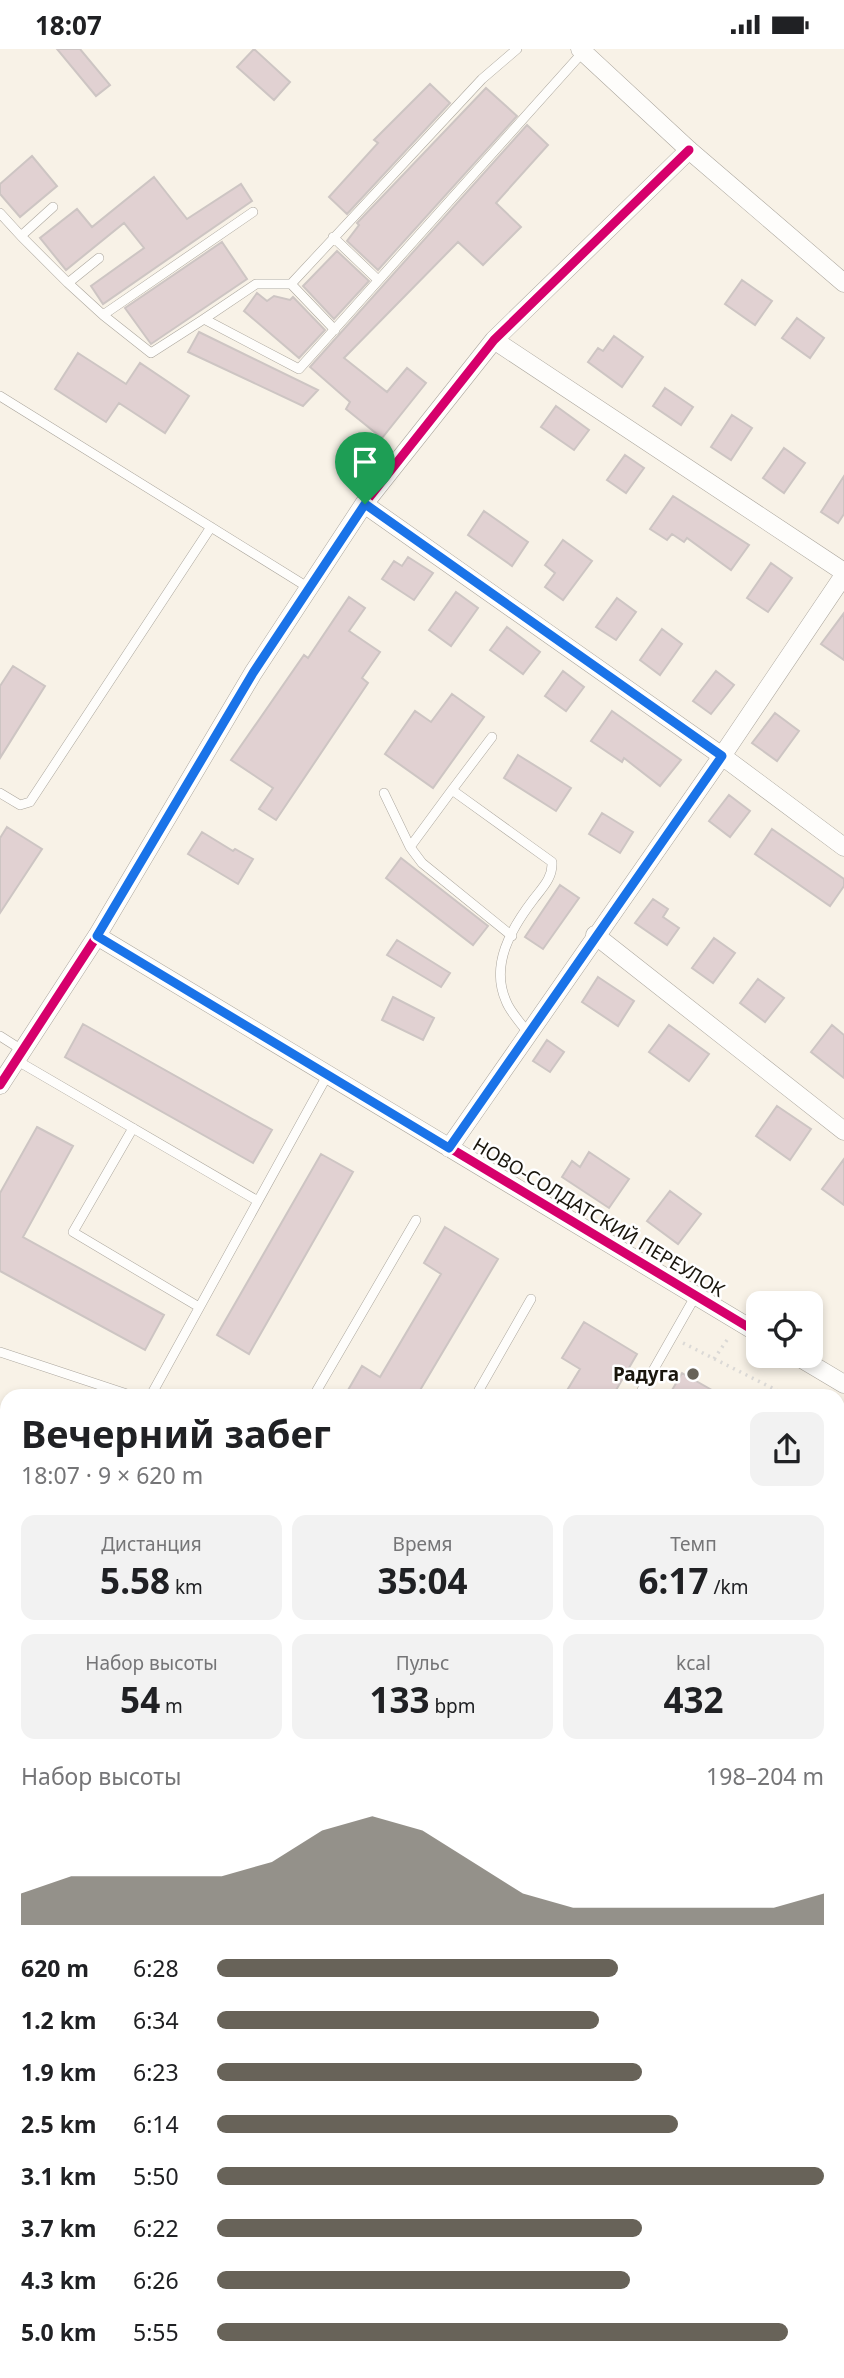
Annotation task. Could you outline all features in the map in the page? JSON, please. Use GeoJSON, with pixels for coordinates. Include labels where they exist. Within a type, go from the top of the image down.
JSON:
{"type":"FeatureCollection","features":[{"type":"Feature","properties":{"kind":"street"},"geometry":{"type":"LineString","coordinates":[[584,50],[689,150],[844,283]]}},
{"type":"Feature","properties":{"kind":"street"},"geometry":{"type":"LineString","coordinates":[[0,1084],[97,936],[253,673],[365,504],[494,340],[689,150]]}},
{"type":"Feature","properties":{"kind":"street"},"geometry":{"type":"LineString","coordinates":[[449,1148],[722,756],[844,573],[494,340]]}},
{"type":"Feature","properties":{"kind":"street"},"geometry":{"type":"LineString","coordinates":[[365,504],[722,756],[844,847]]}},
{"type":"Feature","properties":{"kind":"street"},"geometry":{"type":"LineString","coordinates":[[595,935],[844,1131]]}},
{"type":"Feature","properties":{"kind":"street","name":"НОВО-СОЛДАТСКИЙ ПЕРЕУЛОК"},"geometry":{"type":"LineString","coordinates":[[97,936],[746,1325]]}},
{"type":"Feature","properties":{"kind":"street"},"geometry":{"type":"LineString","coordinates":[[817,1368],[844,1384]]}},
{"type":"Feature","properties":{"kind":"lane"},"geometry":{"type":"LineString","coordinates":[[291,284],[482,79],[517,49]]}},
{"type":"Feature","properties":{"kind":"lane"},"geometry":{"type":"LineString","coordinates":[[204,319],[299,369],[584,50]]}},
{"type":"Feature","properties":{"kind":"lane"},"geometry":{"type":"LineString","coordinates":[[21,236],[53,207]]}},
{"type":"Feature","properties":{"kind":"lane"},"geometry":{"type":"LineString","coordinates":[[103,315],[253,212]]}},
{"type":"Feature","properties":{"kind":"lane"},"geometry":{"type":"LineString","coordinates":[[0,213],[68,283],[150,353],[256,284],[291,284],[335,330]]}},
{"type":"Feature","properties":{"kind":"lane"},"geometry":{"type":"LineString","coordinates":[[333,237],[377,279]]}},
{"type":"Feature","properties":{"kind":"lane"},"geometry":{"type":"LineString","coordinates":[[68,283],[99,258]]}},
{"type":"Feature","properties":{"kind":"lane"},"geometry":{"type":"LineString","coordinates":[[0,396],[309,588]]}},
{"type":"Feature","properties":{"kind":"lane"},"geometry":{"type":"LineString","coordinates":[[0,793],[20,805],[30,802],[211,527]]}},
{"type":"Feature","properties":{"kind":"lane"},"geometry":{"type":"LineString","coordinates":[[411,847],[492,737]]}},
{"type":"Feature","properties":{"kind":"lane"},"geometry":{"type":"LineString","coordinates":[[452,790],[552,862],[548,881],[521,916],[502,955],[498,977],[506,1003],[528,1033]]}},
{"type":"Feature","properties":{"kind":"lane"},"geometry":{"type":"LineString","coordinates":[[384,793],[422,863],[512,936]]}},
{"type":"Feature","properties":{"kind":"lane"},"geometry":{"type":"LineString","coordinates":[[0,1036],[19,1055],[133,1128],[258,1201]]}},
{"type":"Feature","properties":{"kind":"lane"},"geometry":{"type":"LineString","coordinates":[[153,1389],[328,1074]]}},
{"type":"Feature","properties":{"kind":"lane"},"geometry":{"type":"LineString","coordinates":[[133,1128],[72,1232],[199,1307]]}},
{"type":"Feature","properties":{"kind":"lane"},"geometry":{"type":"LineString","coordinates":[[318,1389],[416,1220]]}},
{"type":"Feature","properties":{"kind":"lane"},"geometry":{"type":"LineString","coordinates":[[643,1389],[696,1296]]}},
{"type":"Feature","properties":{"kind":"lane"},"geometry":{"type":"LineString","coordinates":[[480,1389],[531,1299]]}},
{"type":"Feature","properties":{"kind":"lane"},"geometry":{"type":"LineString","coordinates":[[0,1352],[112,1389]]}},
{"type":"Feature","properties":{"kind":"path"},"geometry":{"type":"LineString","coordinates":[[714,1359],[740,1322]]}},
{"type":"Feature","properties":{"kind":"path"},"geometry":{"type":"LineString","coordinates":[[672,1338],[774,1389]]}},
{"type":"Feature","properties":{"kind":"building"},"geometry":{"type":"Polygon","coordinates":[[[57,49],[80,49],[110,85],[96,96],[57,49]]]}},
{"type":"Feature","properties":{"kind":"building"},"geometry":{"type":"Polygon","coordinates":[[[254,49],[290,82],[274,100],[237,67],[254,49]]]}},
{"type":"Feature","properties":{"kind":"building"},"geometry":{"type":"Polygon","coordinates":[[[430,84],[450,103],[347,214],[329,197],[378,143],[374,140],[430,84]]]}},
{"type":"Feature","properties":{"kind":"building"},"geometry":{"type":"Polygon","coordinates":[[[486,88],[517,116],[378,270],[347,241],[359,225],[357,223],[486,88]]]}},
{"type":"Feature","properties":{"kind":"building"},"geometry":{"type":"Polygon","coordinates":[[[527,125],[548,145],[496,203],[521,227],[483,265],[458,242],[344,358],[387,392],[407,368],[426,383],[382,438],[346,409],[350,402],[310,367],[527,125]]]}},
{"type":"Feature","properties":{"kind":"building"},"geometry":{"type":"Polygon","coordinates":[[[32,156],[57,186],[20,217],[0,194],[0,184],[32,156]]]}},
{"type":"Feature","properties":{"kind":"building"},"geometry":{"type":"Polygon","coordinates":[[[154,177],[187,219],[241,184],[252,201],[103,304],[91,286],[144,248],[124,223],[66,270],[40,238],[77,209],[92,227],[154,177]]]}},
{"type":"Feature","properties":{"kind":"building"},"geometry":{"type":"Polygon","coordinates":[[[222,242],[247,279],[151,344],[125,308],[222,242]]]}},
{"type":"Feature","properties":{"kind":"building"},"geometry":{"type":"Polygon","coordinates":[[[337,251],[369,281],[334,319],[303,286],[337,251]]]}},
{"type":"Feature","properties":{"kind":"building"},"geometry":{"type":"Polygon","coordinates":[[[742,280],[772,301],[755,325],[725,304],[742,280]]]}},
{"type":"Feature","properties":{"kind":"building"},"geometry":{"type":"Polygon","coordinates":[[[257,293],[267,301],[274,296],[290,300],[293,297],[325,330],[299,358],[244,311],[257,293]]]}},
{"type":"Feature","properties":{"kind":"building"},"geometry":{"type":"Polygon","coordinates":[[[797,318],[824,338],[810,358],[782,338],[797,318]]]}},
{"type":"Feature","properties":{"kind":"building"},"geometry":{"type":"Polygon","coordinates":[[[199,332],[318,390],[303,406],[188,352],[199,332]]]}},
{"type":"Feature","properties":{"kind":"building"},"geometry":{"type":"Polygon","coordinates":[[[614,336],[643,357],[622,387],[588,362],[598,348],[603,351],[614,336]]]}},
{"type":"Feature","properties":{"kind":"building"},"geometry":{"type":"Polygon","coordinates":[[[78,353],[126,384],[140,363],[189,396],[165,433],[119,403],[106,422],[55,389],[78,353]]]}},
{"type":"Feature","properties":{"kind":"building"},"geometry":{"type":"Polygon","coordinates":[[[665,388],[693,407],[681,425],[653,406],[665,388]]]}},
{"type":"Feature","properties":{"kind":"building"},"geometry":{"type":"Polygon","coordinates":[[[556,406],[589,430],[574,450],[541,427],[556,406]]]}},
{"type":"Feature","properties":{"kind":"building"},"geometry":{"type":"Polygon","coordinates":[[[732,415],[752,428],[731,460],[711,447],[732,415]]]}},
{"type":"Feature","properties":{"kind":"building"},"geometry":{"type":"Polygon","coordinates":[[[784,448],[805,463],[784,493],[763,478],[784,448]]]}},
{"type":"Feature","properties":{"kind":"building"},"geometry":{"type":"Polygon","coordinates":[[[625,455],[644,468],[626,493],[607,480],[625,455]]]}},
{"type":"Feature","properties":{"kind":"building"},"geometry":{"type":"Polygon","coordinates":[[[844,476],[844,514],[838,523],[821,512],[844,476]]]}},
{"type":"Feature","properties":{"kind":"building"},"geometry":{"type":"Polygon","coordinates":[[[673,496],[749,545],[731,570],[687,538],[684,542],[672,534],[667,540],[650,529],[673,496]]]}},
{"type":"Feature","properties":{"kind":"building"},"geometry":{"type":"Polygon","coordinates":[[[484,511],[528,542],[512,566],[468,535],[484,511]]]}},
{"type":"Feature","properties":{"kind":"building"},"geometry":{"type":"Polygon","coordinates":[[[563,540],[592,561],[563,600],[545,587],[555,573],[545,565],[563,540]]]}},
{"type":"Feature","properties":{"kind":"building"},"geometry":{"type":"Polygon","coordinates":[[[408,557],[433,573],[414,600],[382,579],[394,561],[402,566],[408,557]]]}},
{"type":"Feature","properties":{"kind":"building"},"geometry":{"type":"Polygon","coordinates":[[[771,563],[792,578],[768,612],[747,598],[771,563]]]}},
{"type":"Feature","properties":{"kind":"building"},"geometry":{"type":"Polygon","coordinates":[[[456,592],[478,608],[451,646],[429,630],[456,592]]]}},
{"type":"Feature","properties":{"kind":"building"},"geometry":{"type":"Polygon","coordinates":[[[349,597],[365,608],[349,631],[380,652],[362,678],[368,683],[276,820],[259,809],[273,788],[231,760],[304,655],[308,658],[349,597]]]}},
{"type":"Feature","properties":{"kind":"building"},"geometry":{"type":"Polygon","coordinates":[[[617,598],[636,612],[616,640],[596,627],[617,598]]]}},
{"type":"Feature","properties":{"kind":"building"},"geometry":{"type":"Polygon","coordinates":[[[844,613],[844,660],[821,644],[844,613]]]}},
{"type":"Feature","properties":{"kind":"building"},"geometry":{"type":"Polygon","coordinates":[[[507,627],[540,652],[523,674],[490,650],[507,627]]]}},
{"type":"Feature","properties":{"kind":"building"},"geometry":{"type":"Polygon","coordinates":[[[662,629],[682,644],[660,675],[640,660],[662,629]]]}},
{"type":"Feature","properties":{"kind":"building"},"geometry":{"type":"Polygon","coordinates":[[[13,666],[45,686],[0,758],[0,686],[13,666]]]}},
{"type":"Feature","properties":{"kind":"building"},"geometry":{"type":"Polygon","coordinates":[[[563,671],[584,687],[566,711],[545,696],[563,671]]]}},
{"type":"Feature","properties":{"kind":"building"},"geometry":{"type":"Polygon","coordinates":[[[716,671],[734,685],[711,714],[693,701],[716,671]]]}},
{"type":"Feature","properties":{"kind":"building"},"geometry":{"type":"Polygon","coordinates":[[[452,694],[484,717],[433,788],[385,754],[415,711],[431,722],[452,694]]]}},
{"type":"Feature","properties":{"kind":"building"},"geometry":{"type":"Polygon","coordinates":[[[612,711],[681,760],[660,786],[624,758],[622,762],[591,741],[612,711]]]}},
{"type":"Feature","properties":{"kind":"building"},"geometry":{"type":"Polygon","coordinates":[[[775,713],[799,731],[777,761],[752,743],[775,713]]]}},
{"type":"Feature","properties":{"kind":"building"},"geometry":{"type":"Polygon","coordinates":[[[518,755],[571,788],[556,811],[504,778],[518,755]]]}},
{"type":"Feature","properties":{"kind":"building"},"geometry":{"type":"Polygon","coordinates":[[[729,795],[750,811],[730,837],[709,821],[729,795]]]}},
{"type":"Feature","properties":{"kind":"building"},"geometry":{"type":"Polygon","coordinates":[[[602,813],[633,832],[620,853],[589,834],[602,813]]]}},
{"type":"Feature","properties":{"kind":"building"},"geometry":{"type":"Polygon","coordinates":[[[7,827],[42,849],[0,913],[0,838],[7,827]]]}},
{"type":"Feature","properties":{"kind":"building"},"geometry":{"type":"Polygon","coordinates":[[[772,829],[844,879],[844,886],[830,906],[755,854],[772,829]]]}},
{"type":"Feature","properties":{"kind":"building"},"geometry":{"type":"Polygon","coordinates":[[[202,832],[233,851],[235,849],[253,859],[238,884],[188,854],[202,832]]]}},
{"type":"Feature","properties":{"kind":"building"},"geometry":{"type":"Polygon","coordinates":[[[401,858],[488,926],[473,945],[386,878],[401,858]]]}},
{"type":"Feature","properties":{"kind":"building"},"geometry":{"type":"Polygon","coordinates":[[[560,885],[579,898],[543,949],[525,937],[560,885]]]}},
{"type":"Feature","properties":{"kind":"building"},"geometry":{"type":"Polygon","coordinates":[[[653,899],[668,909],[663,917],[679,928],[667,945],[635,923],[653,899]]]}},
{"type":"Feature","properties":{"kind":"building"},"geometry":{"type":"Polygon","coordinates":[[[714,938],[735,953],[713,983],[692,968],[714,938]]]}},
{"type":"Feature","properties":{"kind":"building"},"geometry":{"type":"Polygon","coordinates":[[[397,940],[450,973],[441,987],[387,955],[397,940]]]}},
{"type":"Feature","properties":{"kind":"building"},"geometry":{"type":"Polygon","coordinates":[[[598,977],[634,1001],[618,1026],[582,1002],[598,977]]]}},
{"type":"Feature","properties":{"kind":"building"},"geometry":{"type":"Polygon","coordinates":[[[758,979],[784,998],[765,1022],[740,1003],[758,979]]]}},
{"type":"Feature","properties":{"kind":"building"},"geometry":{"type":"Polygon","coordinates":[[[393,997],[434,1018],[423,1040],[382,1020],[393,997]]]}},
{"type":"Feature","properties":{"kind":"building"},"geometry":{"type":"Polygon","coordinates":[[[83,1024],[272,1130],[253,1163],[65,1057],[83,1024]]]}},
{"type":"Feature","properties":{"kind":"building"},"geometry":{"type":"Polygon","coordinates":[[[669,1025],[709,1054],[689,1081],[649,1052],[669,1025]]]}},
{"type":"Feature","properties":{"kind":"building"},"geometry":{"type":"Polygon","coordinates":[[[832,1025],[844,1035],[844,1078],[811,1052],[832,1025]]]}},
{"type":"Feature","properties":{"kind":"building"},"geometry":{"type":"Polygon","coordinates":[[[547,1040],[564,1052],[550,1072],[533,1061],[547,1040]]]}},
{"type":"Feature","properties":{"kind":"building"},"geometry":{"type":"Polygon","coordinates":[[[777,1106],[811,1129],[790,1160],[756,1136],[777,1106]]]}},
{"type":"Feature","properties":{"kind":"building"},"geometry":{"type":"Polygon","coordinates":[[[37,1127],[73,1146],[23,1237],[164,1315],[145,1350],[0,1271],[0,1193],[37,1127]]]}},
{"type":"Feature","properties":{"kind":"building"},"geometry":{"type":"Polygon","coordinates":[[[589,1152],[629,1179],[609,1208],[562,1177],[572,1161],[580,1167],[589,1152]]]}},
{"type":"Feature","properties":{"kind":"building"},"geometry":{"type":"Polygon","coordinates":[[[321,1154],[353,1172],[249,1354],[217,1335],[321,1154]]]}},
{"type":"Feature","properties":{"kind":"building"},"geometry":{"type":"Polygon","coordinates":[[[844,1159],[844,1205],[822,1189],[844,1159]]]}},
{"type":"Feature","properties":{"kind":"building"},"geometry":{"type":"Polygon","coordinates":[[[670,1191],[701,1214],[678,1244],[647,1221],[670,1191]]]}},
{"type":"Feature","properties":{"kind":"building"},"geometry":{"type":"Polygon","coordinates":[[[445,1227],[498,1259],[421,1389],[349,1389],[362,1366],[380,1377],[441,1274],[424,1263],[445,1227]]]}},
{"type":"Feature","properties":{"kind":"building"},"geometry":{"type":"Polygon","coordinates":[[[584,1322],[637,1354],[617,1389],[568,1389],[580,1369],[562,1358],[584,1322]]]}},
{"type":"Feature","properties":{"kind":"building"},"geometry":{"type":"Polygon","coordinates":[[[682,1373],[710,1389],[673,1389],[682,1373]]]}},
{"type":"Feature","properties":{"kind":"cycle path"},"geometry":{"type":"LineString","coordinates":[[0,1085],[97,936],[253,673],[364,504],[494,340],[689,150]]}},
{"type":"Feature","properties":{"kind":"cycle path"},"geometry":{"type":"LineString","coordinates":[[97,936],[746,1326]]}},
{"type":"Feature","properties":{"kind":"place","name":"Радуга"},"geometry":{"type":"Point","coordinates":[693,1374]}},
{"type":"Feature","properties":{"kind":"route"},"geometry":{"type":"LineString","coordinates":[[365,504],[722,756],[449,1148],[97,936],[253,673],[365,504]]}}]}
